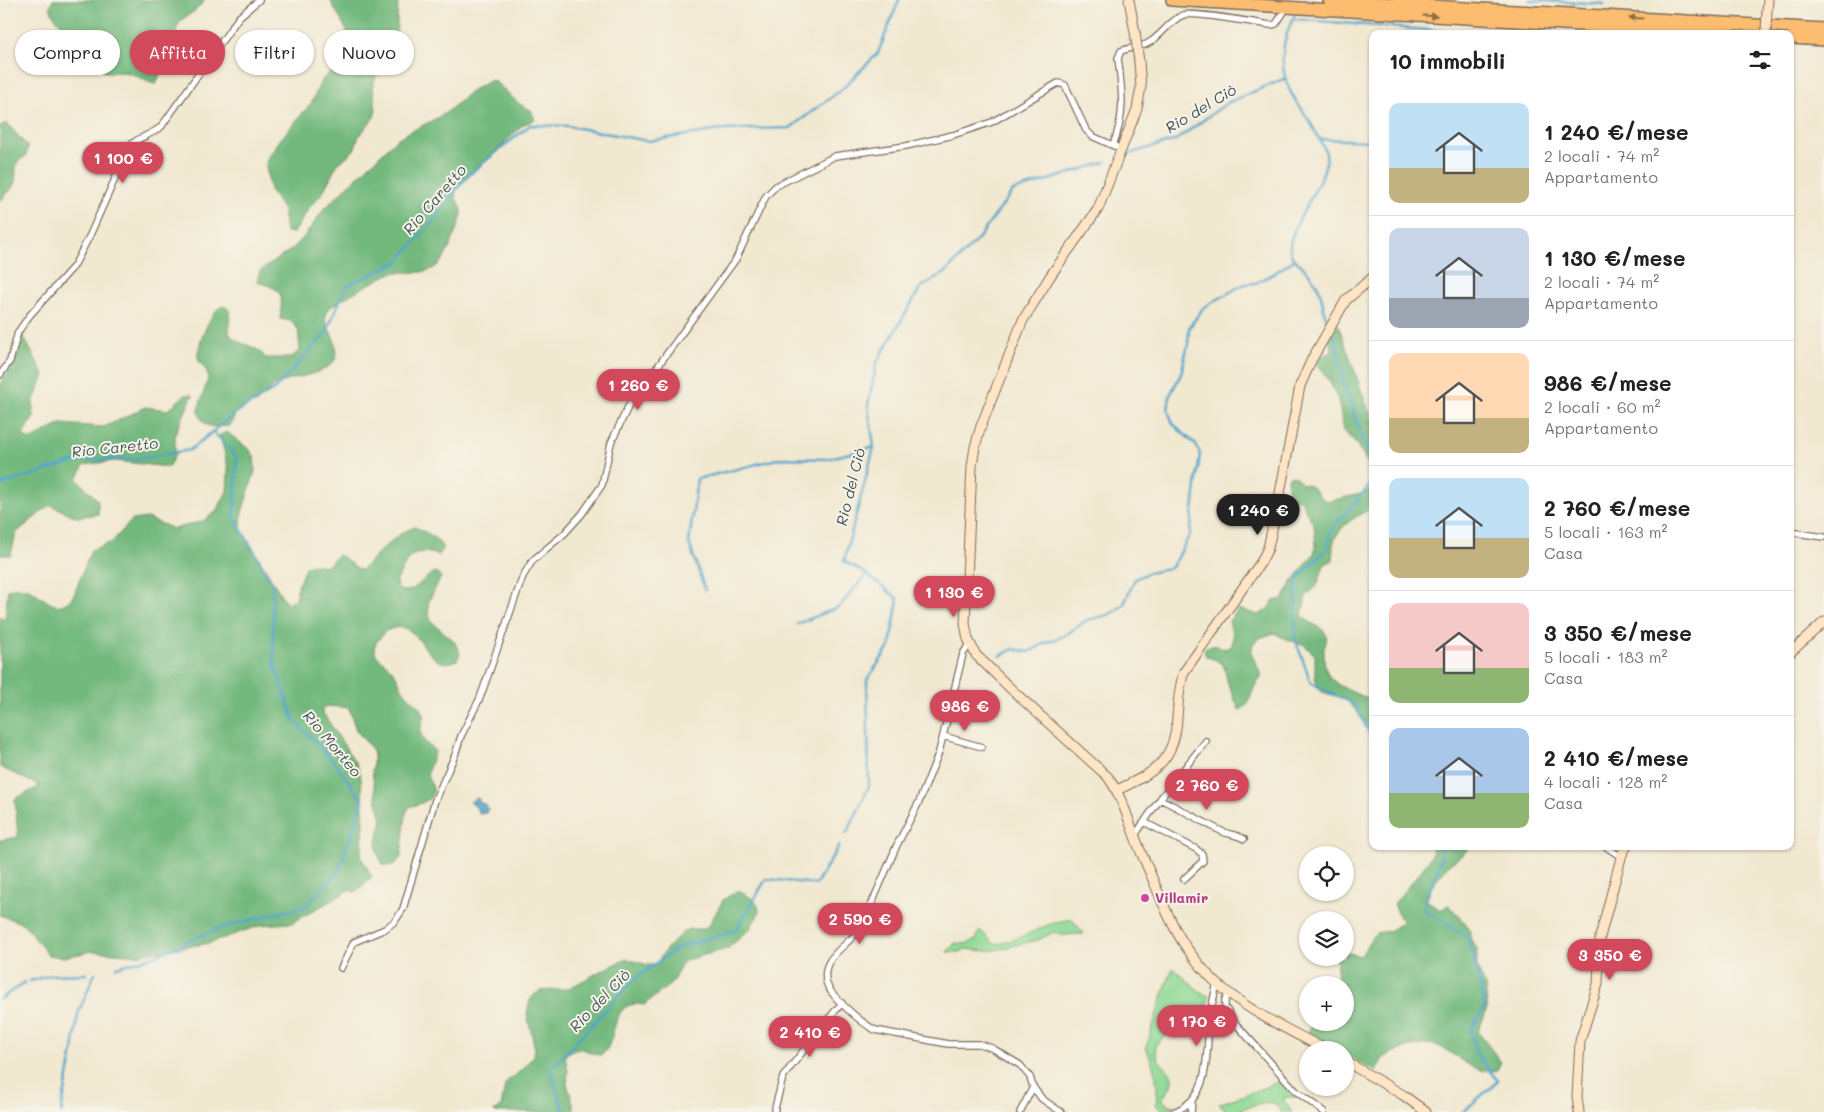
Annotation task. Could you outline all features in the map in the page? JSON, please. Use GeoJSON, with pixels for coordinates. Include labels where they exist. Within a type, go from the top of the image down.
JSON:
{"type":"FeatureCollection","features":[{"type":"Feature","properties":{"kind":"highway"},"geometry":{"type":"LineString","coordinates":[[1172,0],[1661,30]]}},
{"type":"Feature","properties":{"kind":"highway"},"geometry":{"type":"LineString","coordinates":[[1329,0],[1824,29]]}},
{"type":"Feature","properties":{"kind":"highway"},"geometry":{"type":"LineString","coordinates":[[1794,38],[1824,40]]}},
{"type":"Feature","properties":{"kind":"main road"},"geometry":{"type":"LineString","coordinates":[[1129,0],[1139,62],[1140,97],[1136,109],[1117,147],[1098,209],[1051,274],[1023,320],[981,426],[975,447],[969,512],[965,624],[970,643],[976,655],[987,667],[1089,758],[1118,790],[1161,899],[1186,946],[1217,983],[1229,994],[1310,1041]]}},
{"type":"Feature","properties":{"kind":"main road"},"geometry":{"type":"LineString","coordinates":[[1766,30],[1768,0]]}},
{"type":"Feature","properties":{"kind":"main road"},"geometry":{"type":"LineString","coordinates":[[1118,790],[1136,781],[1156,767],[1172,749],[1180,684],[1184,672],[1262,562],[1268,548],[1300,386],[1312,359],[1346,300],[1369,281]]}},
{"type":"Feature","properties":{"kind":"main road"},"geometry":{"type":"LineString","coordinates":[[1794,649],[1824,622]]}},
{"type":"Feature","properties":{"kind":"main road"},"geometry":{"type":"LineString","coordinates":[[1579,1112],[1580,1042],[1598,984],[1600,937],[1621,857],[1625,850]]}},
{"type":"Feature","properties":{"kind":"main road"},"geometry":{"type":"LineString","coordinates":[[1354,1066],[1426,1112]]}},
{"type":"Feature","properties":{"kind":"street"},"geometry":{"type":"LineString","coordinates":[[0,375],[10,361],[18,332],[74,266],[90,235],[130,145],[135,140],[154,133],[161,126],[239,17],[259,0]]}},
{"type":"Feature","properties":{"kind":"street"},"geometry":{"type":"LineString","coordinates":[[341,968],[354,942],[385,929],[395,921],[403,909],[435,800],[455,755],[461,736],[480,698],[523,576],[533,560],[570,527],[602,485],[611,443],[628,407],[736,259],[766,196],[776,186],[835,156],[906,146],[953,135],[992,122],[1058,83],[1065,86],[1086,130],[1092,136],[1117,147],[1122,110],[1118,58],[1121,51],[1152,42],[1169,24],[1184,14],[1271,25],[1276,24],[1284,12]]}},
{"type":"Feature","properties":{"kind":"street"},"geometry":{"type":"LineString","coordinates":[[1794,533],[1824,537]]}},
{"type":"Feature","properties":{"kind":"street"},"geometry":{"type":"LineString","coordinates":[[970,643],[963,654],[943,736],[919,802],[897,845],[863,924],[857,934],[828,963],[826,982],[829,989],[865,1025],[884,1033],[948,1044],[979,1044],[992,1048],[1020,1065],[1030,1077],[1033,1087],[1042,1099],[1061,1112]]}},
{"type":"Feature","properties":{"kind":"street"},"geometry":{"type":"LineString","coordinates":[[943,736],[982,747]]}},
{"type":"Feature","properties":{"kind":"street"},"geometry":{"type":"LineString","coordinates":[[1135,835],[1160,799],[1206,740]]}},
{"type":"Feature","properties":{"kind":"street"},"geometry":{"type":"LineString","coordinates":[[1160,799],[1224,833],[1236,834],[1244,839]]}},
{"type":"Feature","properties":{"kind":"street"},"geometry":{"type":"LineString","coordinates":[[1144,822],[1202,854],[1203,861],[1184,880]]}},
{"type":"Feature","properties":{"kind":"street"},"geometry":{"type":"LineString","coordinates":[[1610,850],[1621,857]]}},
{"type":"Feature","properties":{"kind":"street"},"geometry":{"type":"LineString","coordinates":[[1173,1112],[1181,1110],[1192,1102],[1198,1094],[1205,1072],[1209,1023],[1217,983]]}},
{"type":"Feature","properties":{"kind":"street"},"geometry":{"type":"LineString","coordinates":[[1229,994],[1225,1000],[1224,1007],[1235,1023],[1297,1092],[1324,1112]]}},
{"type":"Feature","properties":{"kind":"street"},"geometry":{"type":"LineString","coordinates":[[774,1112],[783,1077],[842,1003]]}},
{"type":"Feature","properties":{"kind":"street"},"geometry":{"type":"LineString","coordinates":[[1020,1112],[1033,1087]]}},
{"type":"Feature","properties":{"kind":"street"},"geometry":{"type":"LineString","coordinates":[[1191,1112],[1192,1102]]}},
{"type":"Feature","properties":{"kind":"green space"},"geometry":{"type":"Polygon","coordinates":[[[53,0],[205,0],[179,23],[177,30],[130,30],[130,73],[120,72],[120,30],[66,30],[53,15],[50,7],[53,0]]]}},
{"type":"Feature","properties":{"kind":"green space"},"geometry":{"type":"Polygon","coordinates":[[[330,0],[398,0],[397,30],[346,30],[330,0]]]}},
{"type":"Feature","properties":{"kind":"green space"},"geometry":{"type":"Polygon","coordinates":[[[134,75],[160,75],[156,84],[134,75]]]}},
{"type":"Feature","properties":{"kind":"green space"},"geometry":{"type":"Polygon","coordinates":[[[327,75],[377,75],[373,88],[376,110],[374,117],[359,136],[354,150],[337,165],[323,192],[309,208],[294,233],[286,232],[283,210],[270,190],[266,166],[267,159],[280,140],[312,102],[321,81],[327,75]]]}},
{"type":"Feature","properties":{"kind":"green space"},"geometry":{"type":"Polygon","coordinates":[[[492,80],[520,104],[531,110],[535,120],[524,124],[456,189],[455,198],[462,209],[462,216],[451,245],[438,265],[424,272],[392,273],[340,301],[328,310],[325,320],[337,352],[332,363],[318,372],[274,386],[257,402],[240,409],[230,426],[214,427],[206,424],[198,410],[208,375],[199,361],[198,353],[204,332],[215,311],[221,307],[226,307],[230,311],[229,333],[237,341],[258,350],[265,358],[291,358],[300,350],[298,329],[291,321],[280,319],[281,297],[272,287],[257,281],[260,271],[292,249],[304,237],[324,209],[398,138],[447,112],[474,89],[492,80]]]}},
{"type":"Feature","properties":{"kind":"green space"},"geometry":{"type":"Polygon","coordinates":[[[7,123],[28,147],[26,156],[17,164],[13,186],[0,201],[0,126],[7,123]]]}},
{"type":"Feature","properties":{"kind":"green space"},"geometry":{"type":"Polygon","coordinates":[[[1338,324],[1369,412],[1369,466],[1357,445],[1344,431],[1338,400],[1330,382],[1318,365],[1318,360],[1321,356],[1331,353],[1332,348],[1328,338],[1338,324]]]}},
{"type":"Feature","properties":{"kind":"green space"},"geometry":{"type":"Polygon","coordinates":[[[21,332],[44,375],[33,402],[34,417],[23,436],[30,440],[61,424],[104,427],[146,407],[168,410],[185,395],[193,395],[175,434],[175,455],[168,467],[115,461],[84,465],[77,479],[98,500],[98,514],[77,517],[50,505],[16,533],[11,555],[0,555],[0,384],[16,359],[21,332]]]}},
{"type":"Feature","properties":{"kind":"green space"},"geometry":{"type":"Polygon","coordinates":[[[227,432],[250,450],[254,456],[255,471],[242,512],[241,528],[286,603],[296,599],[297,589],[305,567],[312,564],[327,566],[338,555],[361,570],[393,540],[415,527],[431,535],[441,545],[443,549],[439,555],[422,552],[411,556],[396,582],[398,589],[404,591],[414,588],[436,572],[441,577],[428,603],[429,616],[432,622],[454,641],[460,653],[457,660],[446,663],[437,660],[417,637],[409,630],[400,627],[386,631],[374,649],[378,657],[395,673],[404,691],[422,711],[422,737],[435,751],[428,775],[432,785],[432,794],[426,801],[409,807],[406,813],[401,857],[394,864],[383,865],[377,851],[382,819],[376,798],[372,771],[374,756],[372,749],[356,730],[349,708],[327,706],[321,710],[357,765],[361,777],[364,824],[361,857],[372,877],[356,892],[349,890],[292,923],[261,925],[210,943],[137,955],[93,951],[64,957],[48,955],[24,924],[0,915],[0,840],[18,837],[15,799],[40,786],[0,767],[0,616],[5,619],[8,589],[26,588],[51,604],[62,605],[68,602],[74,595],[91,550],[112,542],[132,520],[147,518],[174,529],[203,521],[217,511],[227,491],[228,467],[220,435],[227,432]]]}},
{"type":"Feature","properties":{"kind":"green space"},"geometry":{"type":"Polygon","coordinates":[[[1292,475],[1296,477],[1302,484],[1307,484],[1313,488],[1321,498],[1329,501],[1369,491],[1369,510],[1348,522],[1335,538],[1333,560],[1324,565],[1317,586],[1306,596],[1302,615],[1321,628],[1326,634],[1324,661],[1330,677],[1340,686],[1369,699],[1369,726],[1346,699],[1322,692],[1318,688],[1315,677],[1315,655],[1303,644],[1288,640],[1274,633],[1260,638],[1253,644],[1251,653],[1262,676],[1248,703],[1239,710],[1227,681],[1224,666],[1216,660],[1207,657],[1204,652],[1206,647],[1209,646],[1225,649],[1232,646],[1233,636],[1229,621],[1239,609],[1258,615],[1268,609],[1273,601],[1283,599],[1293,581],[1314,554],[1316,545],[1314,525],[1302,501],[1298,498],[1289,502],[1285,499],[1288,489],[1287,478],[1292,475]]]}},
{"type":"Feature","properties":{"kind":"green space"},"geometry":{"type":"Polygon","coordinates":[[[1432,850],[1467,850],[1443,871],[1424,898],[1440,910],[1449,905],[1468,926],[1472,941],[1477,949],[1477,966],[1485,986],[1487,1002],[1487,1009],[1478,1032],[1501,1062],[1497,1070],[1481,1070],[1473,1067],[1436,1045],[1431,1044],[1409,1047],[1388,1055],[1381,1061],[1376,1072],[1354,1059],[1354,1041],[1323,1041],[1309,1033],[1309,1031],[1354,1031],[1354,976],[1338,976],[1337,966],[1354,966],[1354,954],[1361,956],[1376,933],[1389,931],[1402,922],[1394,904],[1429,859],[1432,850]]]}},
{"type":"Feature","properties":{"kind":"green space"},"geometry":{"type":"Polygon","coordinates":[[[735,892],[742,892],[758,905],[759,913],[749,930],[727,949],[686,960],[681,965],[672,983],[644,1005],[633,1004],[625,1007],[616,1022],[607,1049],[602,1055],[575,1049],[565,1056],[568,1070],[567,1084],[574,1112],[493,1112],[501,1107],[505,1085],[509,1079],[515,1076],[534,1056],[535,1049],[527,1014],[530,1000],[534,995],[540,991],[567,989],[627,959],[655,965],[668,947],[684,931],[704,929],[709,925],[723,900],[735,892]]]}},
{"type":"Feature","properties":{"kind":"green space"},"geometry":{"type":"Polygon","coordinates":[[[1072,919],[1084,934],[1061,935],[1054,932],[1038,940],[996,950],[966,949],[959,952],[947,952],[955,943],[965,944],[976,940],[980,930],[994,944],[1018,938],[1056,922],[1072,919]]]}},
{"type":"Feature","properties":{"kind":"green space"},"geometry":{"type":"Polygon","coordinates":[[[1173,968],[1203,994],[1209,996],[1203,1021],[1170,1033],[1155,1046],[1160,1062],[1172,1078],[1163,1100],[1167,1104],[1174,1106],[1162,1111],[1156,1105],[1156,1076],[1146,1048],[1173,968]]]}},
{"type":"Feature","properties":{"kind":"green space"},"geometry":{"type":"Polygon","coordinates":[[[1282,1081],[1296,1097],[1283,1099],[1292,1112],[1281,1112],[1274,1103],[1261,1103],[1228,1112],[1219,1104],[1282,1081]]]}},
{"type":"Feature","properties":{"kind":"water"},"geometry":{"type":"Polygon","coordinates":[[[476,798],[479,799],[480,803],[486,804],[488,809],[486,813],[479,814],[476,807],[470,802],[476,798]]]}},
{"type":"Feature","properties":{"kind":"waterway","name":"Rio Caretto"},"geometry":{"type":"LineString","coordinates":[[0,485],[79,460],[136,459],[190,450],[234,414],[275,389],[326,333],[346,286],[396,263],[426,230],[467,176],[530,125],[568,126],[648,141],[720,130],[790,128],[841,90],[878,53],[899,0]]}},
{"type":"Feature","properties":{"kind":"waterway"},"geometry":{"type":"LineString","coordinates":[[1530,0],[1604,4]]}},
{"type":"Feature","properties":{"kind":"waterway"},"geometry":{"type":"LineString","coordinates":[[1295,15],[1286,36],[1283,69],[1290,91],[1312,124],[1324,149],[1326,163],[1322,175],[1295,228],[1290,250],[1294,259],[1306,270],[1318,287],[1326,318]]}},
{"type":"Feature","properties":{"kind":"waterway"},"geometry":{"type":"LineString","coordinates":[[1293,19],[1428,30]]}},
{"type":"Feature","properties":{"kind":"waterway","name":"Rio del Ciò"},"geometry":{"type":"LineString","coordinates":[[1125,155],[1176,140],[1227,103],[1286,78]]}},
{"type":"Feature","properties":{"kind":"waterway"},"geometry":{"type":"LineString","coordinates":[[1320,139],[1369,141]]}},
{"type":"Feature","properties":{"kind":"waterway","name":"Rio del Ciò"},"geometry":{"type":"LineString","coordinates":[[846,834],[869,786],[867,680],[890,646],[898,599],[867,574],[844,561],[874,447],[868,405],[877,362],[921,287],[945,273],[978,239],[1013,191],[1106,162]]}},
{"type":"Feature","properties":{"kind":"waterway"},"geometry":{"type":"LineString","coordinates":[[1000,656],[1013,649],[1028,652],[1064,636],[1087,620],[1108,615],[1124,604],[1135,579],[1148,573],[1172,567],[1190,534],[1200,454],[1196,445],[1173,424],[1168,410],[1170,395],[1181,374],[1188,344],[1189,328],[1203,308],[1245,284],[1256,283],[1294,260]]}},
{"type":"Feature","properties":{"kind":"waterway"},"geometry":{"type":"LineString","coordinates":[[1333,335],[1337,346],[1343,380],[1369,458]]}},
{"type":"Feature","properties":{"kind":"waterway","name":"Rio Morteo"},"geometry":{"type":"LineString","coordinates":[[117,967],[155,956],[220,928],[306,906],[338,872],[363,801],[336,764],[294,720],[274,663],[272,583],[234,517],[237,458],[213,431]]}},
{"type":"Feature","properties":{"kind":"waterway"},"geometry":{"type":"LineString","coordinates":[[705,590],[689,543],[697,479],[781,458],[826,459],[874,447]]}},
{"type":"Feature","properties":{"kind":"waterway"},"geometry":{"type":"LineString","coordinates":[[1369,486],[1331,529],[1328,548],[1297,579],[1295,621],[1296,641],[1311,683],[1354,704],[1369,732]]}},
{"type":"Feature","properties":{"kind":"waterway"},"geometry":{"type":"LineString","coordinates":[[797,624],[839,607],[867,574]]}},
{"type":"Feature","properties":{"kind":"waterway","name":"Rio del Ciò"},"geometry":{"type":"LineString","coordinates":[[564,1112],[550,1070],[632,981],[679,947],[736,930],[766,879],[816,884],[839,846]]}},
{"type":"Feature","properties":{"kind":"waterway"},"geometry":{"type":"LineString","coordinates":[[1440,850],[1441,859],[1423,909],[1469,938],[1485,1006],[1471,1031],[1477,1055],[1498,1081],[1463,1112]]}},
{"type":"Feature","properties":{"kind":"waterway","name":"Rio Morteo"},"geometry":{"type":"LineString","coordinates":[[61,1112],[78,1014],[95,973]]}},
{"type":"Feature","properties":{"kind":"waterway"},"geometry":{"type":"LineString","coordinates":[[30,981],[51,975],[87,974]]}},
{"type":"Feature","properties":{"kind":"waterway"},"geometry":{"type":"LineString","coordinates":[[0,999],[25,982]]}},
{"type":"Feature","properties":{"kind":"place","name":"Villamir"},"geometry":{"type":"Point","coordinates":[1145,898]}}]}
